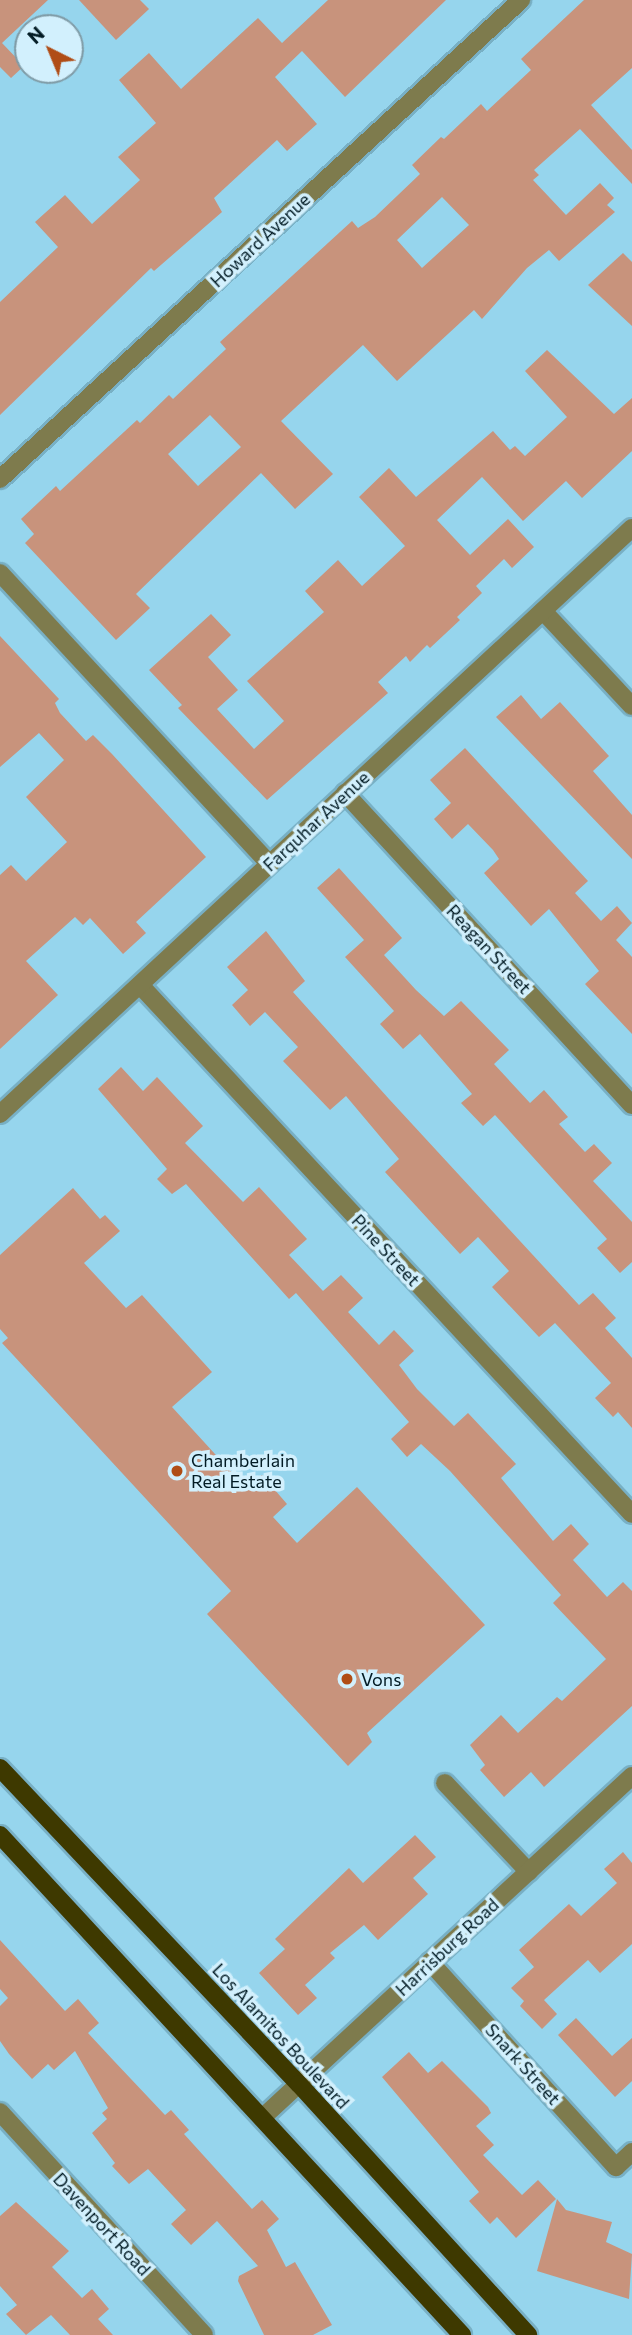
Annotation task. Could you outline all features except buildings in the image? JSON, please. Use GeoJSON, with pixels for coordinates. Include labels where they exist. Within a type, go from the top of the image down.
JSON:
{"type":"FeatureCollection","features":[{"type":"Feature","properties":{"kind":"main road","name":"Los Alamitos Boulevard"},"geometry":{"type":"LineString","coordinates":[[0,1768],[299,2084],[528,2335]]}},
{"type":"Feature","properties":{"kind":"main road"},"geometry":{"type":"LineString","coordinates":[[0,1835],[463,2335]]}},
{"type":"Feature","properties":{"kind":"street","name":"Howard Avenue"},"geometry":{"type":"LineString","coordinates":[[0,480],[521,0]]}},
{"type":"Feature","properties":{"kind":"street","name":"Farquhar Avenue"},"geometry":{"type":"LineString","coordinates":[[0,1114],[632,528]]}},
{"type":"Feature","properties":{"kind":"street"},"geometry":{"type":"LineString","coordinates":[[0,573],[269,864]]}},
{"type":"Feature","properties":{"kind":"street"},"geometry":{"type":"LineString","coordinates":[[543,611],[632,706]]}},
{"type":"Feature","properties":{"kind":"street","name":"Reagan Street"},"geometry":{"type":"LineString","coordinates":[[345,793],[632,1105]]}},
{"type":"Feature","properties":{"kind":"street","name":"Pine Street"},"geometry":{"type":"LineString","coordinates":[[140,985],[632,1514]]}},
{"type":"Feature","properties":{"kind":"street","name":"Harrisburg Road"},"geometry":{"type":"LineString","coordinates":[[262,2118],[632,1776]]}},
{"type":"Feature","properties":{"kind":"street"},"geometry":{"type":"LineString","coordinates":[[445,1783],[528,1872]]}},
{"type":"Feature","properties":{"kind":"street","name":"Snark Street"},"geometry":{"type":"LineString","coordinates":[[430,1962],[617,2166],[632,2152]]}},
{"type":"Feature","properties":{"kind":"street","name":"Davenport Road"},"geometry":{"type":"LineString","coordinates":[[0,2112],[204,2335]]}},
{"type":"Feature","properties":{"kind":"place","name":"Chamberlain Real Estate"},"geometry":{"type":"Point","coordinates":[177,1471]}},
{"type":"Feature","properties":{"kind":"place","name":"Vons"},"geometry":{"type":"Point","coordinates":[347,1679]}}]}
